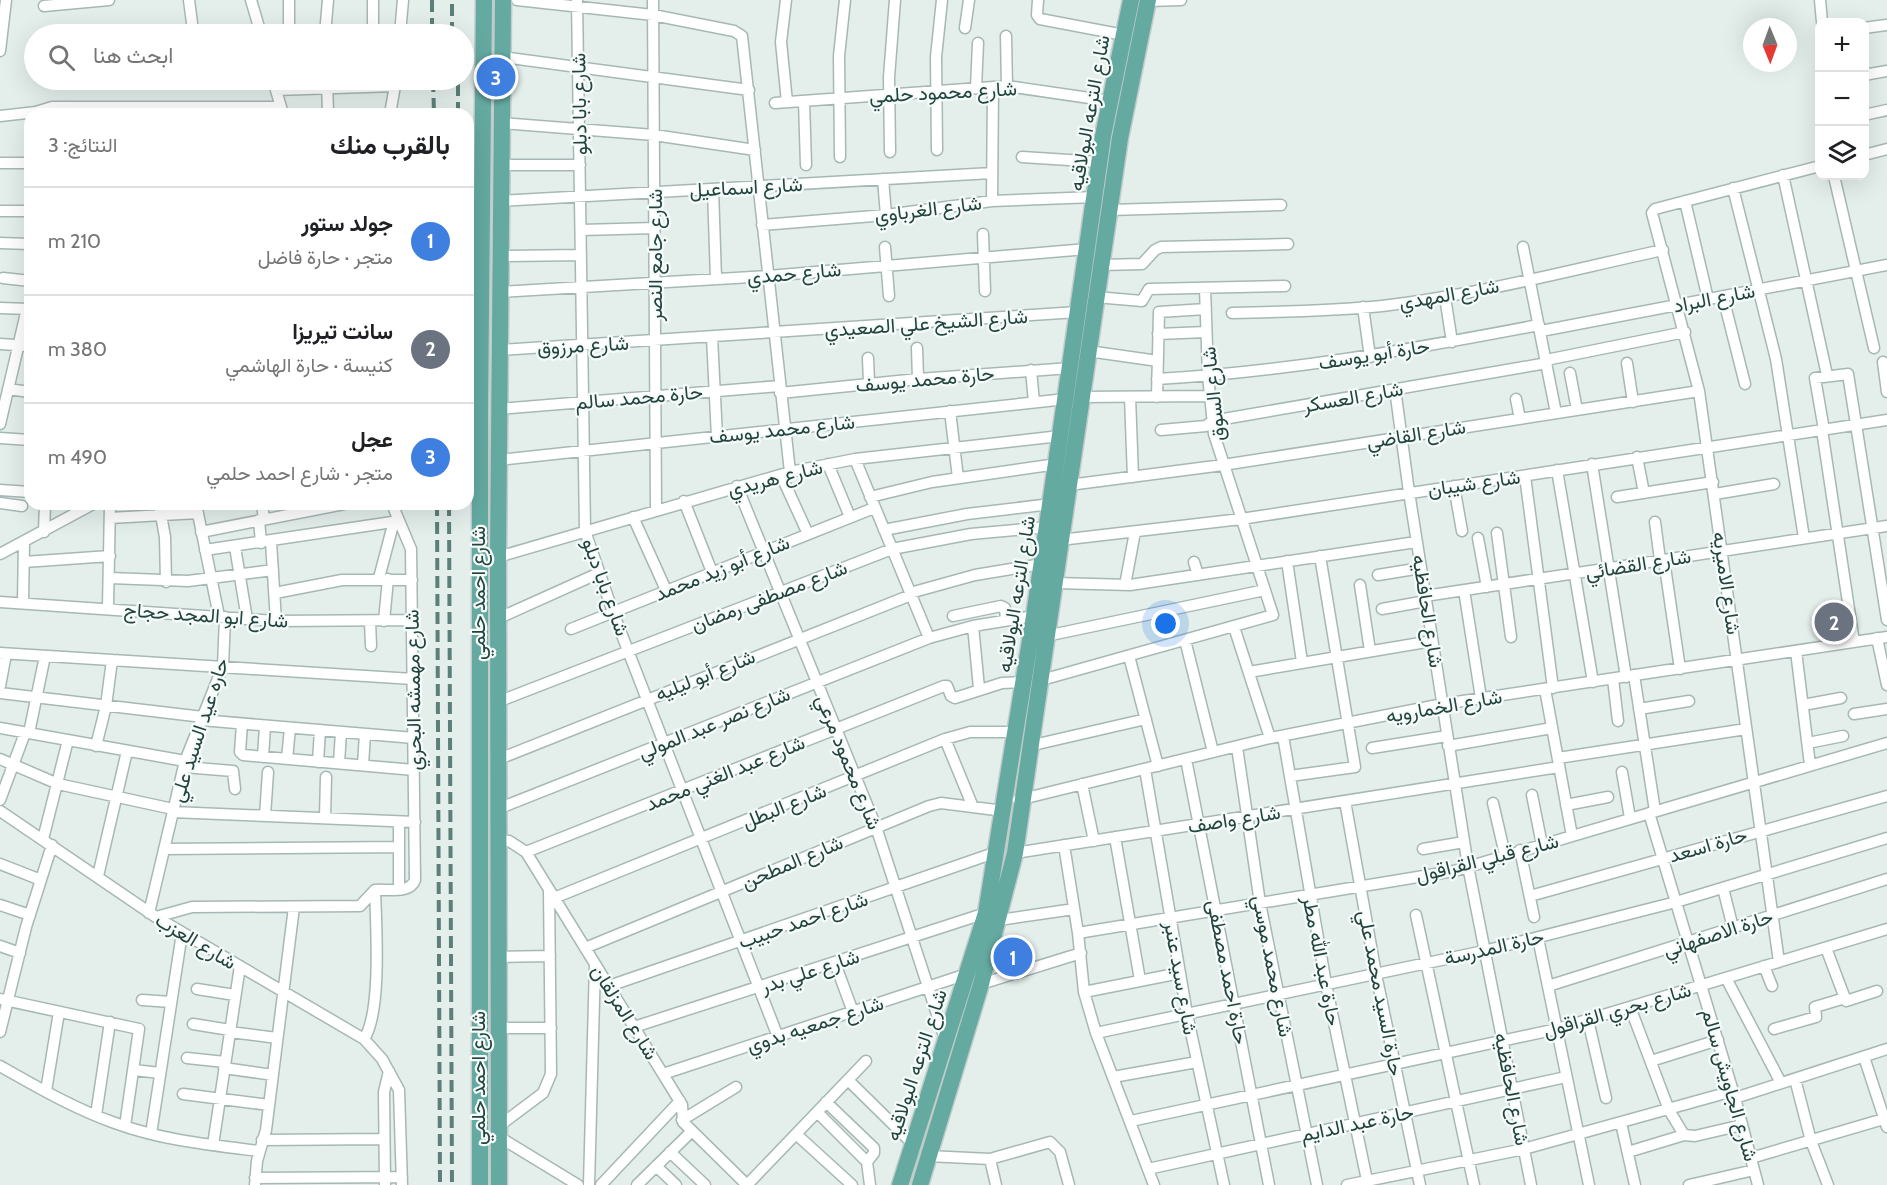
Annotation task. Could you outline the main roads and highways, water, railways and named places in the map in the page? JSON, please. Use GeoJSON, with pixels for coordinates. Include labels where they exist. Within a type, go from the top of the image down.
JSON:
{"type":"FeatureCollection","features":[{"type":"Feature","properties":{"kind":"main road","name":"شارع احمد حلمي"},"geometry":{"type":"LineString","coordinates":[[480,1185],[480,409],[484,0]]}},
{"type":"Feature","properties":{"kind":"main road","name":"شارع احمد حلمي"},"geometry":{"type":"LineString","coordinates":[[499,1185],[498,557],[503,0]]}},
{"type":"Feature","properties":{"kind":"main road","name":"شارع الترعه البولاقيه"},"geometry":{"type":"LineString","coordinates":[[900,1185],[967,974],[992,916],[1015,853],[1029,746],[1034,616],[1060,436],[1088,351],[1110,210],[1112,137],[1110,101],[1124,35],[1143,0]]}},
{"type":"Feature","properties":{"kind":"main road","name":"شارع الترعه البولاقيه"},"geometry":{"type":"LineString","coordinates":[[920,1185],[981,984],[992,916],[997,852],[1016,732],[1046,636],[1055,583],[1069,485],[1074,398],[1070,368],[1100,162],[1112,137],[1143,0]]}},
{"type":"Feature","properties":{"kind":"railway"},"geometry":{"type":"LineString","coordinates":[[432,0],[432,24]]}},
{"type":"Feature","properties":{"kind":"railway"},"geometry":{"type":"LineString","coordinates":[[452,0],[452,24]]}},
{"type":"Feature","properties":{"kind":"railway"},"geometry":{"type":"LineString","coordinates":[[433,90],[434,108]]}},
{"type":"Feature","properties":{"kind":"railway"},"geometry":{"type":"LineString","coordinates":[[458,90],[458,108]]}},
{"type":"Feature","properties":{"kind":"railway"},"geometry":{"type":"LineString","coordinates":[[437,510],[440,1185]]}},
{"type":"Feature","properties":{"kind":"railway"},"geometry":{"type":"LineString","coordinates":[[449,510],[452,1185]]}},
{"type":"Feature","properties":{"kind":"place","name":"عجل"},"geometry":{"type":"Point","coordinates":[496,77]}},
{"type":"Feature","properties":{"kind":"place","name":"سانت تيريزا"},"geometry":{"type":"Point","coordinates":[1834,622]}},
{"type":"Feature","properties":{"kind":"place","name":"جولد ستور"},"geometry":{"type":"Point","coordinates":[1013,957]}}]}
